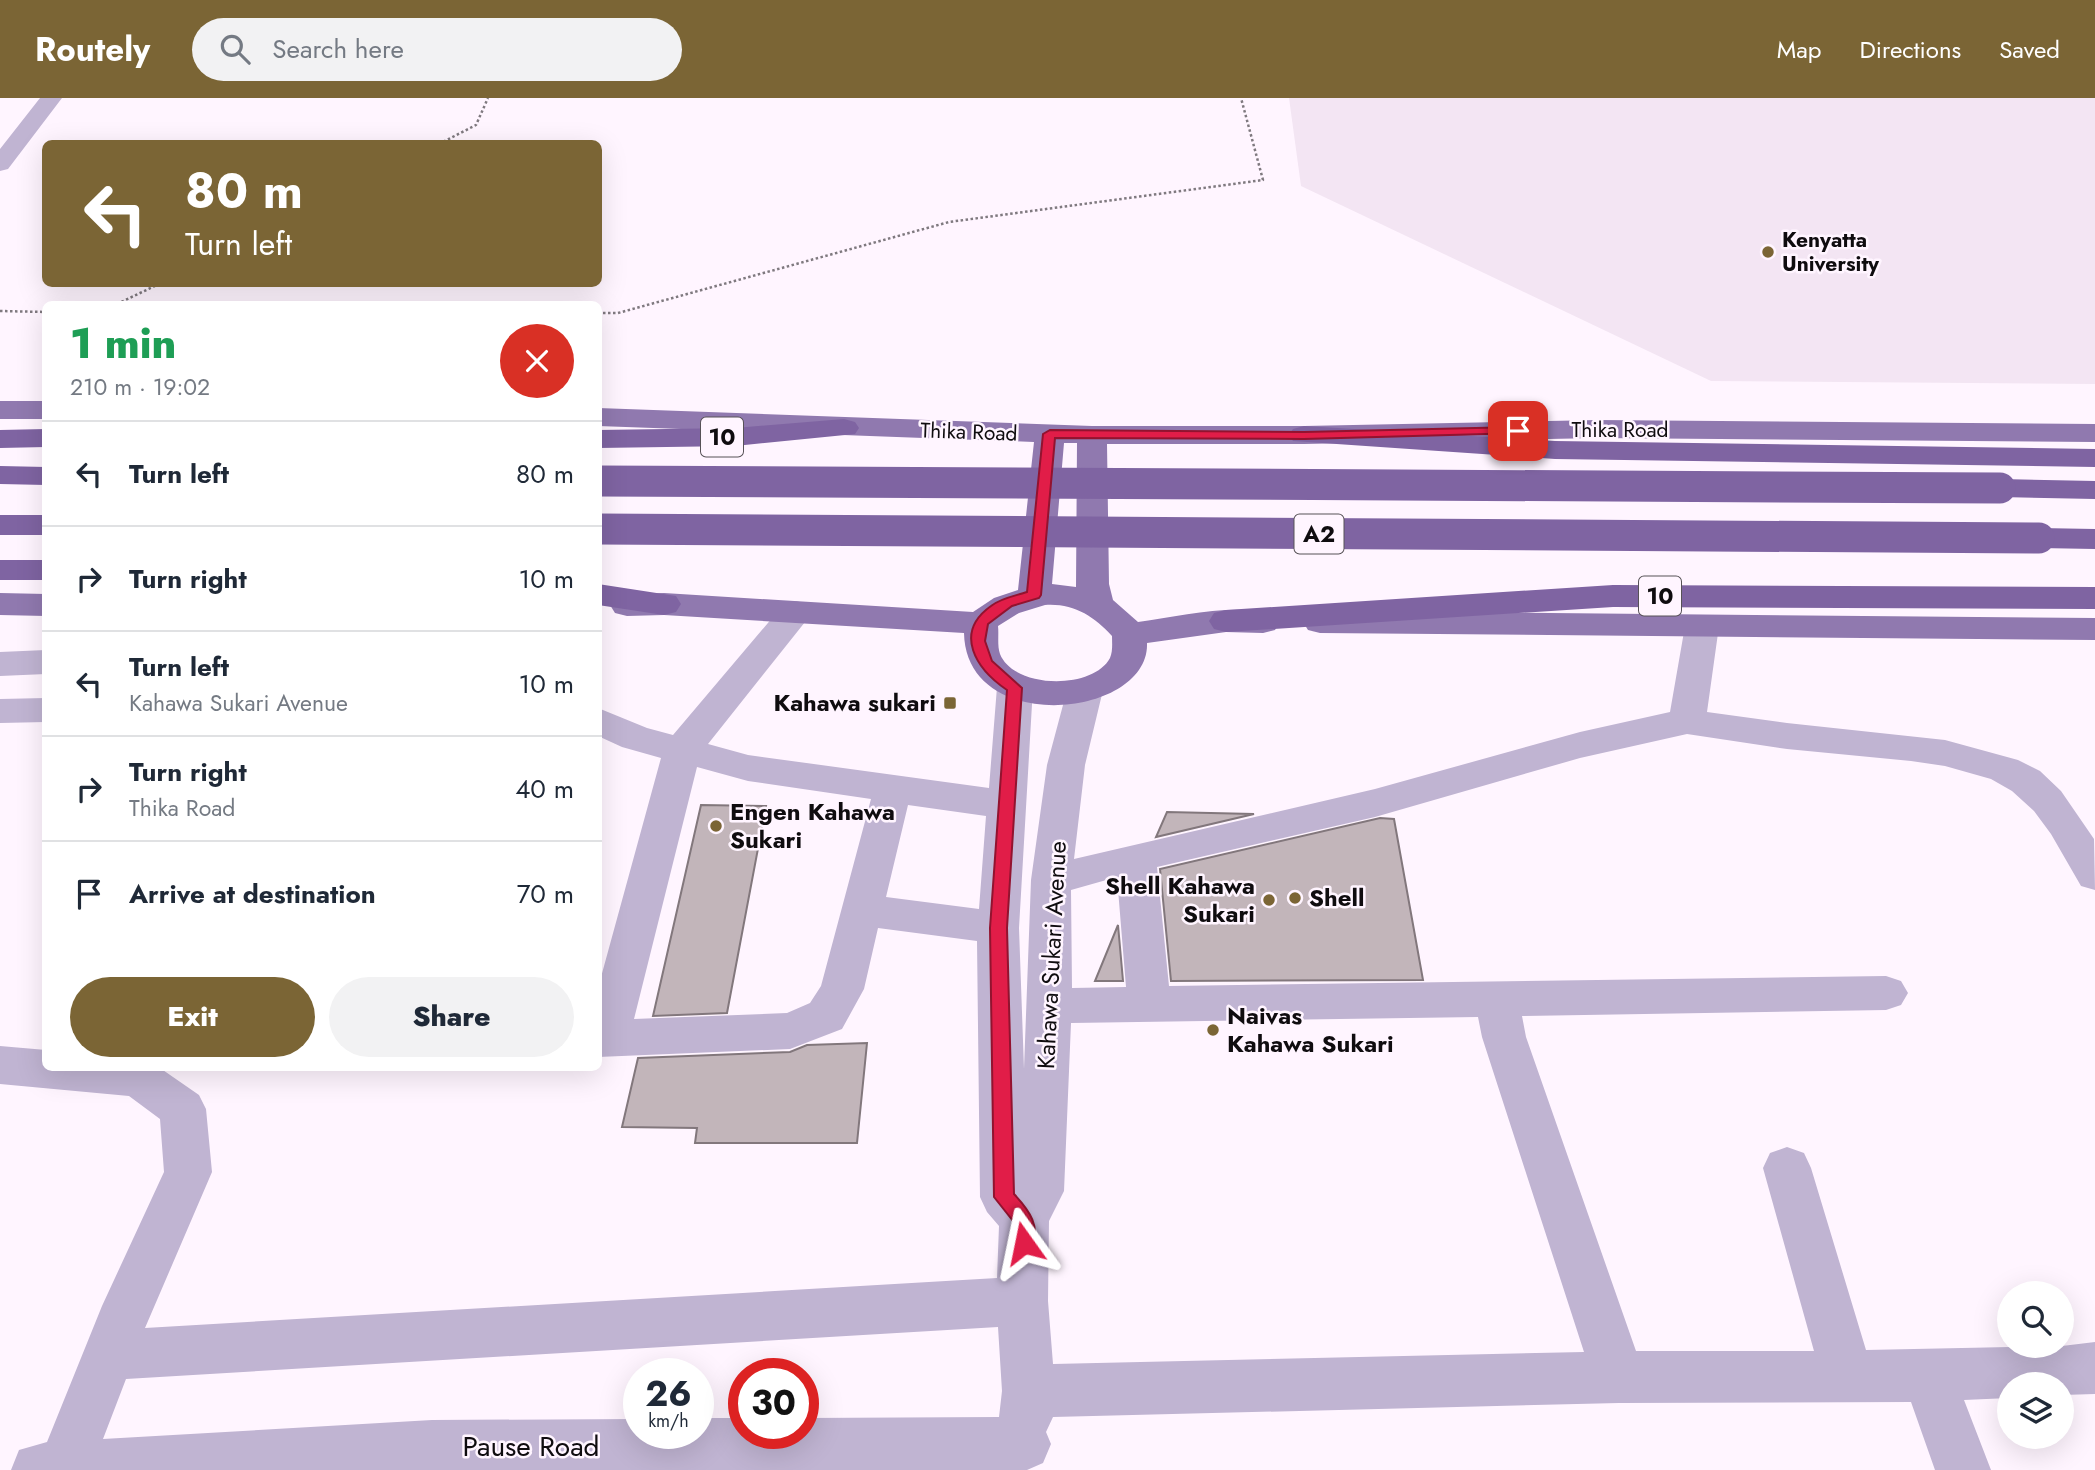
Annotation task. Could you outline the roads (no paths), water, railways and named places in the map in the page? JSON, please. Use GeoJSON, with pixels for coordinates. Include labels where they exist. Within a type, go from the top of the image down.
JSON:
{"type":"FeatureCollection","features":[{"type":"Feature","properties":{"kind":"highway","name":"10"},"geometry":{"type":"LineString","coordinates":[[602,439],[735,437],[844,428]]}},
{"type":"Feature","properties":{"kind":"highway"},"geometry":{"type":"LineString","coordinates":[[1304,435],[1555,450],[2095,458]]}},
{"type":"Feature","properties":{"kind":"highway"},"geometry":{"type":"LineString","coordinates":[[0,439],[42,439]]}},
{"type":"Feature","properties":{"kind":"highway"},"geometry":{"type":"LineString","coordinates":[[0,475],[42,476]]}},
{"type":"Feature","properties":{"kind":"highway","name":"Thika Road"},"geometry":{"type":"LineString","coordinates":[[602,481],[2095,490]]}},
{"type":"Feature","properties":{"kind":"highway"},"geometry":{"type":"LineString","coordinates":[[0,525],[42,525]]}},
{"type":"Feature","properties":{"kind":"highway","name":"A2"},"geometry":{"type":"LineString","coordinates":[[602,529],[2095,539]]}},
{"type":"Feature","properties":{"kind":"highway"},"geometry":{"type":"LineString","coordinates":[[0,569],[42,570]]}},
{"type":"Feature","properties":{"kind":"highway"},"geometry":{"type":"LineString","coordinates":[[602,595],[664,604]]}},
{"type":"Feature","properties":{"kind":"highway","name":"10"},"geometry":{"type":"LineString","coordinates":[[1226,621],[1613,596],[2095,598]]}},
{"type":"Feature","properties":{"kind":"main road"},"geometry":{"type":"LineString","coordinates":[[0,410],[42,410]]}},
{"type":"Feature","properties":{"kind":"main road","name":"Thika Road"},"geometry":{"type":"LineString","coordinates":[[602,417],[682,418],[844,428],[1093,435],[1304,435],[1598,429],[2095,433]]}},
{"type":"Feature","properties":{"kind":"main road"},"geometry":{"type":"LineString","coordinates":[[1034,595],[1050,434]]}},
{"type":"Feature","properties":{"kind":"main road"},"geometry":{"type":"LineString","coordinates":[[1093,435],[1092,584],[1097,604]]}},
{"type":"Feature","properties":{"kind":"main road"},"geometry":{"type":"LineString","coordinates":[[602,605],[664,604],[981,623],[1007,603],[1034,595],[1056,593],[1097,604],[1113,614],[1130,634],[1129,656],[1121,670],[1085,690],[1058,693],[1015,688],[997,676],[985,663],[978,641],[981,623]]}},
{"type":"Feature","properties":{"kind":"main road"},"geometry":{"type":"LineString","coordinates":[[0,604],[42,605]]}},
{"type":"Feature","properties":{"kind":"main road"},"geometry":{"type":"LineString","coordinates":[[1130,634],[1226,621],[2095,629]]}},
{"type":"Feature","properties":{"kind":"street"},"geometry":{"type":"LineString","coordinates":[[0,164],[51,98]]}},
{"type":"Feature","properties":{"kind":"street"},"geometry":{"type":"LineString","coordinates":[[796,612],[682,750],[603,1039],[790,1031],[826,1016],[842,989],[893,788]]}},
{"type":"Feature","properties":{"kind":"street"},"geometry":{"type":"LineString","coordinates":[[1687,721],[1702,626]]}},
{"type":"Feature","properties":{"kind":"street"},"geometry":{"type":"LineString","coordinates":[[0,664],[42,662]]}},
{"type":"Feature","properties":{"kind":"street","name":"Kahawa Sukari Avenue"},"geometry":{"type":"LineString","coordinates":[[1015,688],[999,928],[1004,1197],[1024,1218]]}},
{"type":"Feature","properties":{"kind":"street","name":"Kahawa Sukari Avenue"},"geometry":{"type":"LineString","coordinates":[[1024,1457],[1029,1391],[1022,1301],[1024,1218],[1040,1191],[1049,1006],[1051,880],[1066,765],[1085,690]]}},
{"type":"Feature","properties":{"kind":"street"},"geometry":{"type":"LineString","coordinates":[[0,711],[42,710]]}},
{"type":"Feature","properties":{"kind":"street"},"geometry":{"type":"LineString","coordinates":[[1051,880],[1136,857],[1375,803],[1580,744],[1687,721],[1950,754],[1989,765],[2024,780],[2049,801],[2095,875]]}},
{"type":"Feature","properties":{"kind":"street"},"geometry":{"type":"LineString","coordinates":[[602,722],[635,738],[748,768],[1007,805]]}},
{"type":"Feature","properties":{"kind":"street"},"geometry":{"type":"LineString","coordinates":[[1136,857],[1149,1004]]}},
{"type":"Feature","properties":{"kind":"street"},"geometry":{"type":"LineString","coordinates":[[862,910],[999,928]]}},
{"type":"Feature","properties":{"kind":"street"},"geometry":{"type":"LineString","coordinates":[[1049,1006],[1886,993]]}},
{"type":"Feature","properties":{"kind":"street"},"geometry":{"type":"LineString","coordinates":[[1497,999],[1504,1037],[1619,1377]]}},
{"type":"Feature","properties":{"kind":"street"},"geometry":{"type":"LineString","coordinates":[[0,1065],[42,1069]]}},
{"type":"Feature","properties":{"kind":"street"},"geometry":{"type":"LineString","coordinates":[[52,1469],[110,1355],[128,1306],[188,1172],[183,1109],[139,1077],[70,1071]]}},
{"type":"Feature","properties":{"kind":"street"},"geometry":{"type":"LineString","coordinates":[[1787,1168],[1848,1377]]}},
{"type":"Feature","properties":{"kind":"street"},"geometry":{"type":"LineString","coordinates":[[110,1355],[1022,1301]]}},
{"type":"Feature","properties":{"kind":"street"},"geometry":{"type":"LineString","coordinates":[[1029,1391],[1619,1377],[1928,1376],[2095,1368]]}},
{"type":"Feature","properties":{"kind":"street"},"geometry":{"type":"LineString","coordinates":[[1928,1376],[1963,1470]]}},
{"type":"Feature","properties":{"kind":"street","name":"Pause Road"},"geometry":{"type":"LineString","coordinates":[[52,1469],[432,1447],[1024,1457]]}},
{"type":"Feature","properties":{"kind":"place","name":"Kenyatta University"},"geometry":{"type":"Point","coordinates":[1768,252]}},
{"type":"Feature","properties":{"kind":"place","name":"Kahawa sukari"},"geometry":{"type":"Point","coordinates":[950,703]}},
{"type":"Feature","properties":{"kind":"place","name":"Engen Kahawa Sukari"},"geometry":{"type":"Point","coordinates":[716,826]}},
{"type":"Feature","properties":{"kind":"place","name":"Shell"},"geometry":{"type":"Point","coordinates":[1295,898]}},
{"type":"Feature","properties":{"kind":"place","name":"Shell Kahawa Sukari"},"geometry":{"type":"Point","coordinates":[1269,900]}},
{"type":"Feature","properties":{"kind":"place","name":"Naivas Kahawa Sukari"},"geometry":{"type":"Point","coordinates":[1213,1030]}}]}
